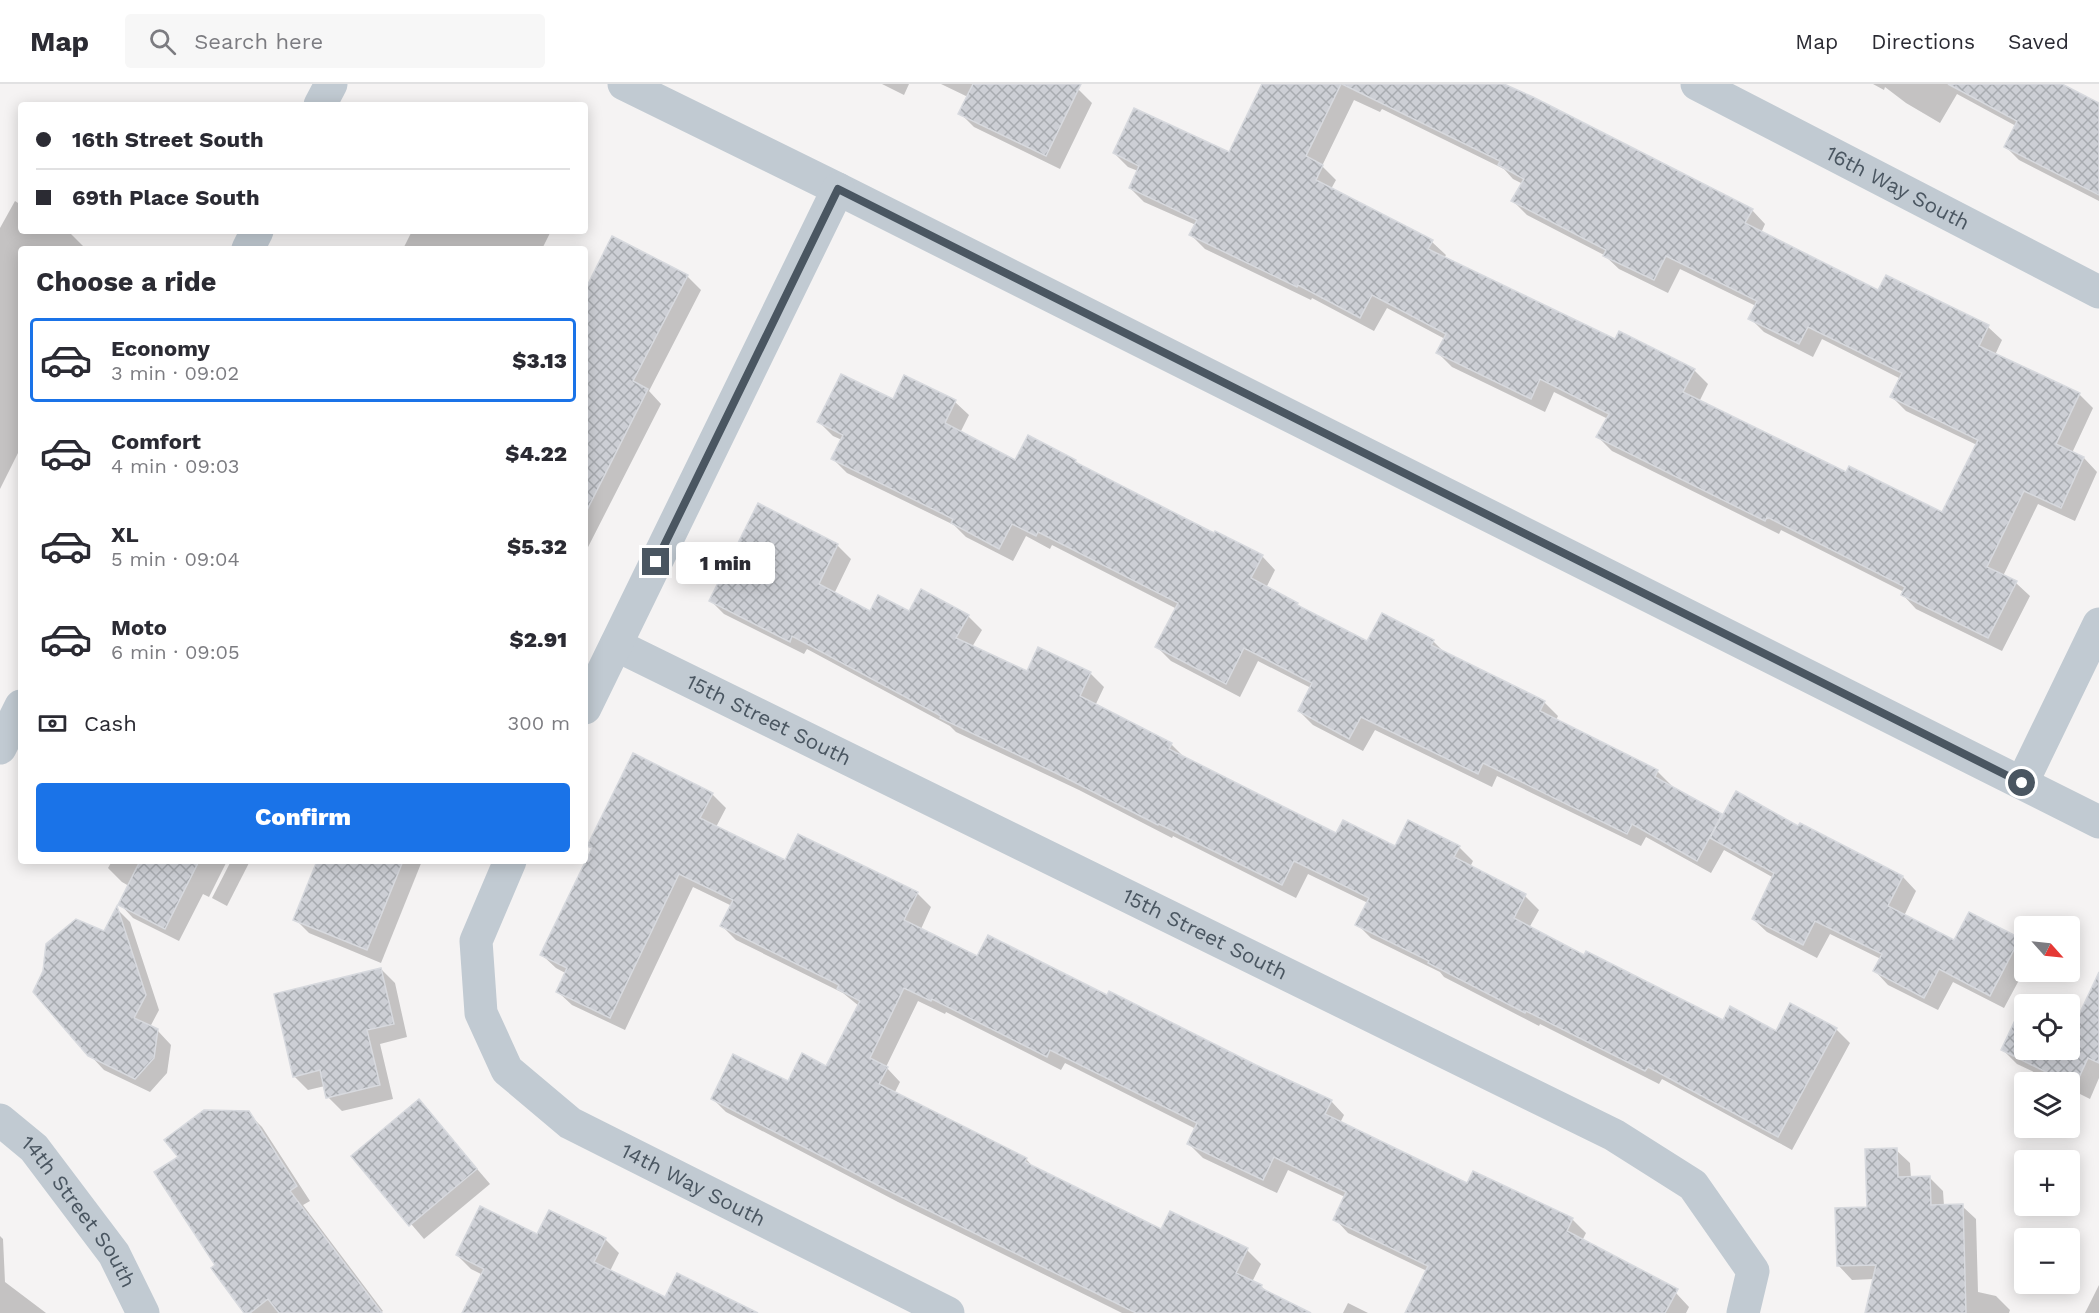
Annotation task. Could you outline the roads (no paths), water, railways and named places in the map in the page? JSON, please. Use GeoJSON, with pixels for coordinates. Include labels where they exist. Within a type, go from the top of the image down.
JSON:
{"type":"FeatureCollection","features":[{"type":"Feature","properties":{"kind":"street"},"geometry":{"type":"LineString","coordinates":[[322,102],[331,84]]}},
{"type":"Feature","properties":{"kind":"street"},"geometry":{"type":"LineString","coordinates":[[624,84],[838,189],[2099,822]]}},
{"type":"Feature","properties":{"kind":"street","name":"16th Way South"},"geometry":{"type":"LineString","coordinates":[[1697,84],[2099,292]]}},
{"type":"Feature","properties":{"kind":"street"},"geometry":{"type":"LineString","coordinates":[[588,702],[838,189]]}},
{"type":"Feature","properties":{"kind":"street"},"geometry":{"type":"LineString","coordinates":[[2022,783],[2099,624]]}},
{"type":"Feature","properties":{"kind":"street","name":"15th Street South"},"geometry":{"type":"LineString","coordinates":[[616,645],[1614,1135],[1694,1185],[1753,1271],[1743,1313]]}},
{"type":"Feature","properties":{"kind":"street"},"geometry":{"type":"LineString","coordinates":[[0,748],[18,712]]}},
{"type":"Feature","properties":{"kind":"street","name":"14th Way South"},"geometry":{"type":"LineString","coordinates":[[509,864],[476,941],[481,1013],[507,1070],[570,1123],[948,1313]]}},
{"type":"Feature","properties":{"kind":"street","name":"14th Street South"},"geometry":{"type":"LineString","coordinates":[[0,1120],[34,1148],[114,1254],[142,1313]]}}]}
